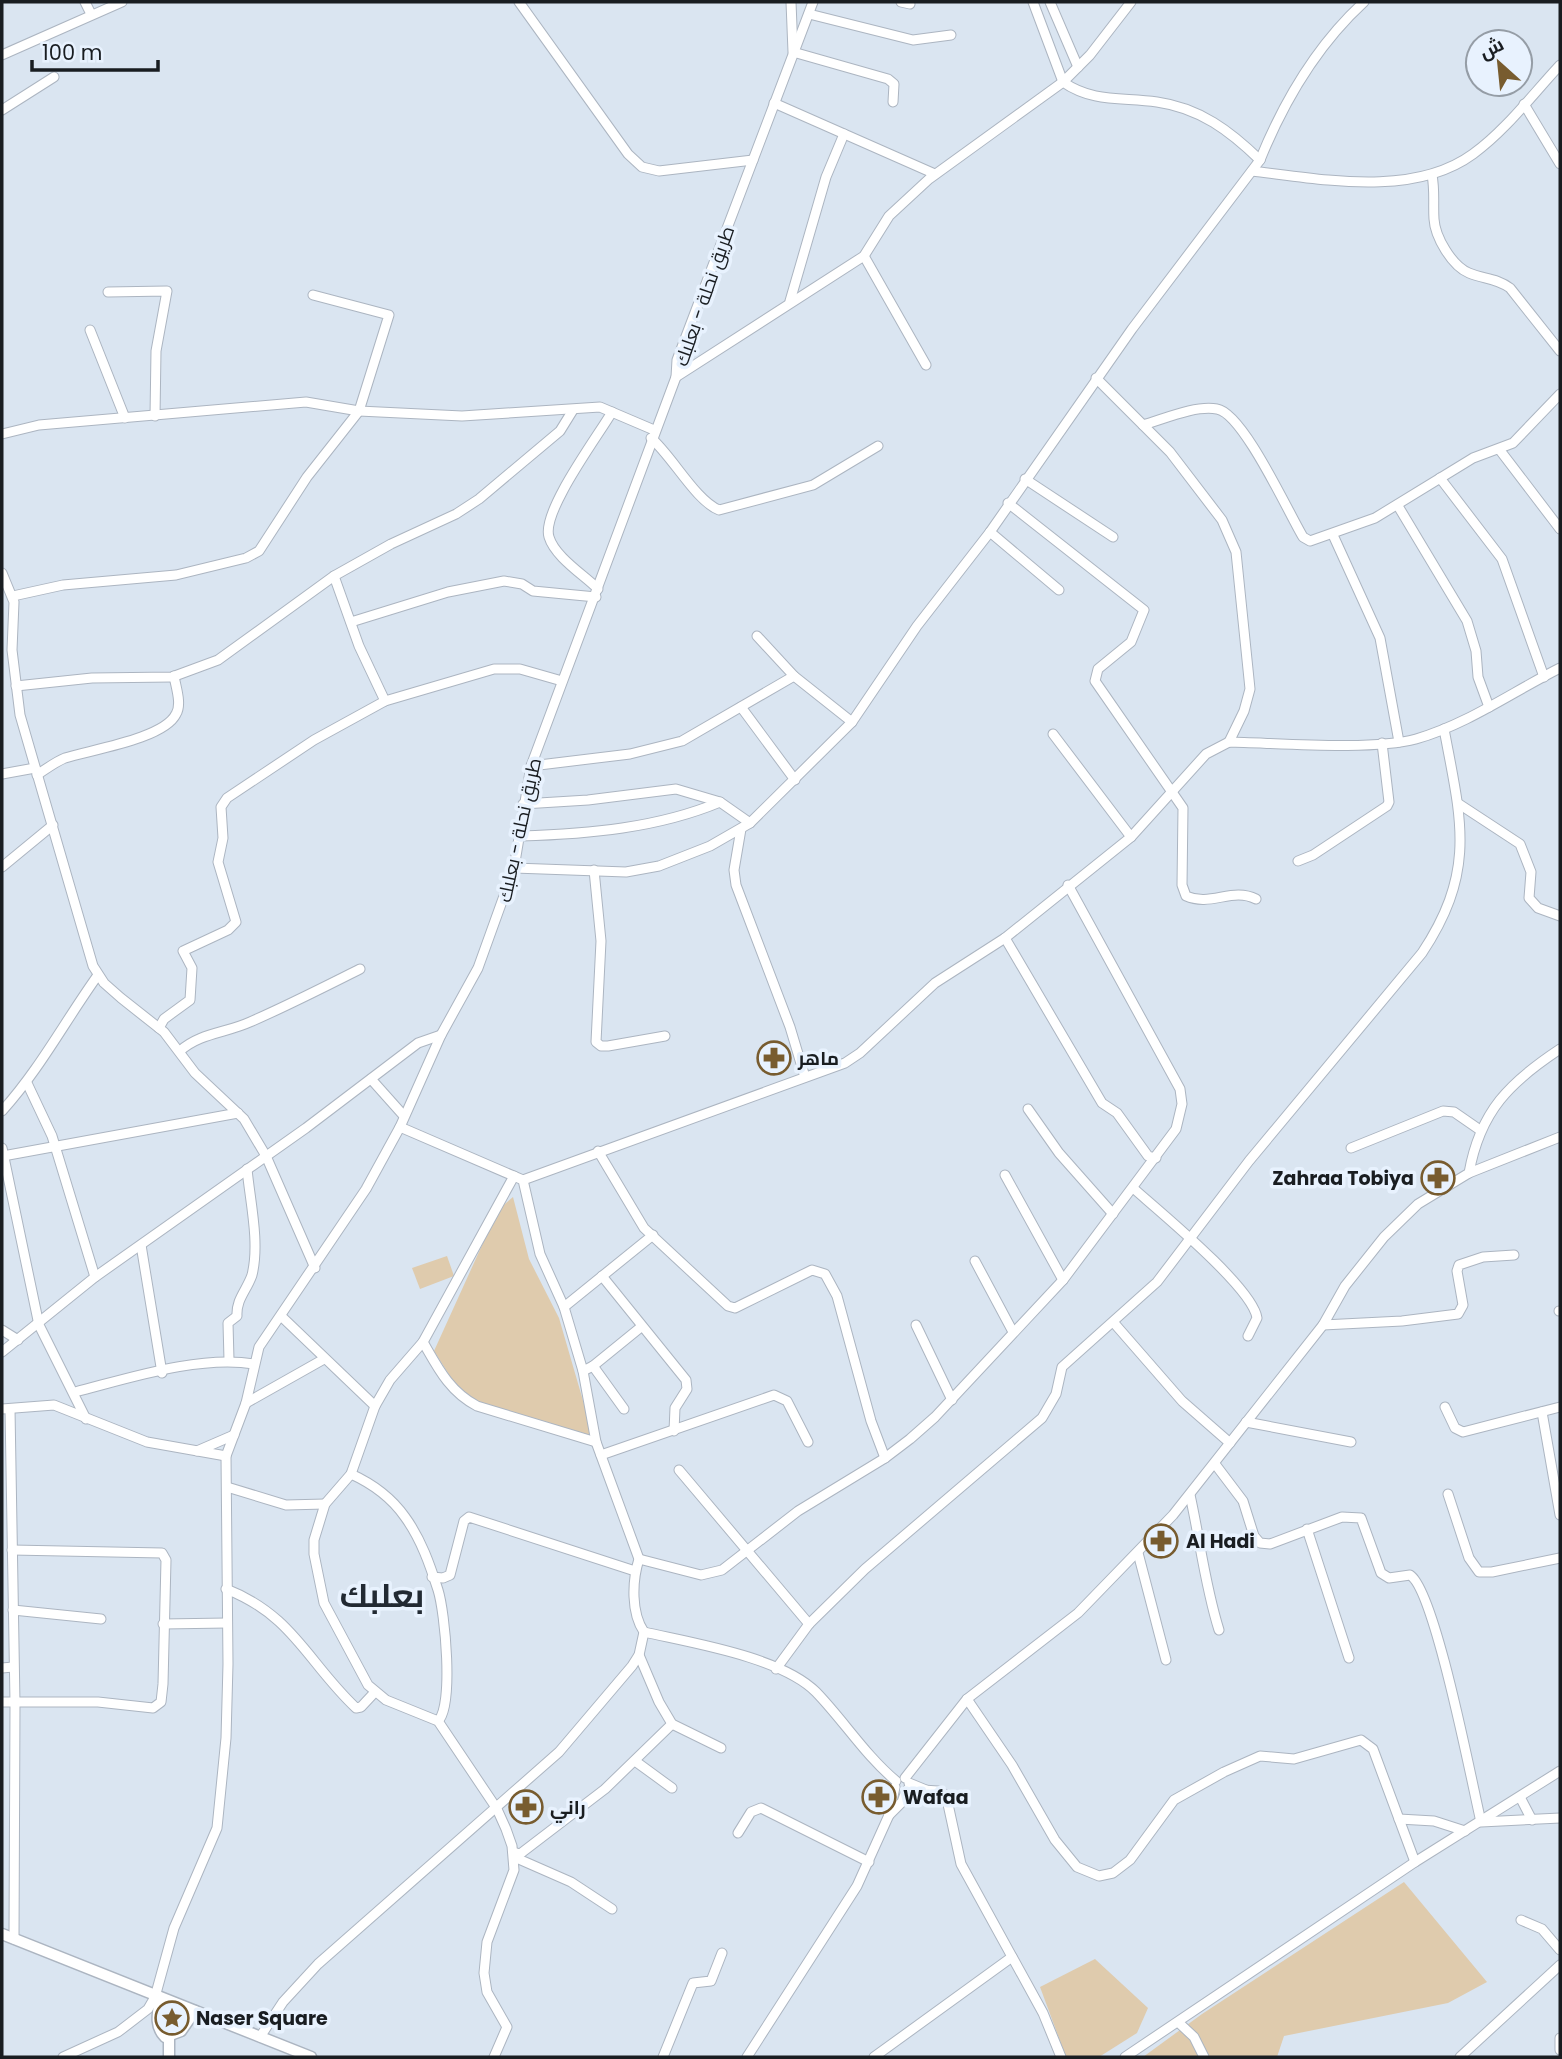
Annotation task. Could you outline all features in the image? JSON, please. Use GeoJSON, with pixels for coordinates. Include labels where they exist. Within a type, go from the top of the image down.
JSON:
{"type":"FeatureCollection","features":[{"type":"Feature","properties":{"kind":"main road"},"geometry":{"type":"LineString","coordinates":[[2,1934],[311,2057]]}},
{"type":"Feature","properties":{"kind":"main road"},"geometry":{"type":"LineString","coordinates":[[158,1998],[157,2017],[160,2030],[169,2038],[169,2057]]}},
{"type":"Feature","properties":{"kind":"main road"},"geometry":{"type":"LineString","coordinates":[[169,2038],[181,2031],[195,2011]]}},
{"type":"Feature","properties":{"kind":"street"},"geometry":{"type":"LineString","coordinates":[[85,2],[90,14]]}},
{"type":"Feature","properties":{"kind":"street"},"geometry":{"type":"LineString","coordinates":[[2,55],[122,2]]}},
{"type":"Feature","properties":{"kind":"street"},"geometry":{"type":"LineString","coordinates":[[519,2],[628,154],[642,167],[659,171],[753,160]]}},
{"type":"Feature","properties":{"kind":"street"},"geometry":{"type":"LineString","coordinates":[[791,2],[793,52],[888,79],[894,84],[893,102]]}},
{"type":"Feature","properties":{"kind":"street","name":"طريق نحلة - بعلبك"},"geometry":{"type":"LineString","coordinates":[[226,1456],[246,1403],[254,1364],[264,1335],[315,1268],[366,1189],[400,1127],[442,1035],[478,968],[514,868],[531,766],[676,377],[677,360],[813,2]]}},
{"type":"Feature","properties":{"kind":"street"},"geometry":{"type":"LineString","coordinates":[[1050,2],[1078,66]]}},
{"type":"Feature","properties":{"kind":"street"},"geometry":{"type":"LineString","coordinates":[[676,377],[789,301],[863,256],[889,216],[935,174],[1030,109],[1063,82],[1131,2]]}},
{"type":"Feature","properties":{"kind":"street"},"geometry":{"type":"LineString","coordinates":[[514,868],[626,872],[659,866],[701,850],[746,826],[852,722],[917,626],[990,532],[1096,379],[1260,160],[1326,40],[1364,2]]}},
{"type":"Feature","properties":{"kind":"street"},"geometry":{"type":"LineString","coordinates":[[1037,3],[1063,82],[1079,93],[1103,99],[1157,102],[1196,113],[1218,123],[1260,160]]}},
{"type":"Feature","properties":{"kind":"street"},"geometry":{"type":"LineString","coordinates":[[809,14],[913,40],[951,35]]}},
{"type":"Feature","properties":{"kind":"street"},"geometry":{"type":"LineString","coordinates":[[1252,171],[1359,180],[1409,179],[1432,175],[1478,150],[1560,65]]}},
{"type":"Feature","properties":{"kind":"street"},"geometry":{"type":"LineString","coordinates":[[2,110],[54,77]]}},
{"type":"Feature","properties":{"kind":"street"},"geometry":{"type":"LineString","coordinates":[[774,103],[935,174]]}},
{"type":"Feature","properties":{"kind":"street"},"geometry":{"type":"LineString","coordinates":[[1524,104],[1560,164]]}},
{"type":"Feature","properties":{"kind":"street"},"geometry":{"type":"LineString","coordinates":[[789,301],[826,177],[844,134]]}},
{"type":"Feature","properties":{"kind":"street"},"geometry":{"type":"LineString","coordinates":[[1432,175],[1434,221],[1451,258],[1471,274],[1499,281],[1510,288],[1560,351]]}},
{"type":"Feature","properties":{"kind":"street"},"geometry":{"type":"LineString","coordinates":[[863,256],[926,365]]}},
{"type":"Feature","properties":{"kind":"street"},"geometry":{"type":"LineString","coordinates":[[108,292],[167,290],[156,351],[155,416]]}},
{"type":"Feature","properties":{"kind":"street"},"geometry":{"type":"LineString","coordinates":[[13,596],[63,585],[176,575],[246,558],[267,543],[307,477],[359,411],[389,315],[313,295]]}},
{"type":"Feature","properties":{"kind":"street"},"geometry":{"type":"LineString","coordinates":[[90,330],[125,418]]}},
{"type":"Feature","properties":{"kind":"street"},"geometry":{"type":"LineString","coordinates":[[1096,379],[1170,452],[1222,520],[1236,552],[1250,689],[1244,711],[1228,742]]}},
{"type":"Feature","properties":{"kind":"street"},"geometry":{"type":"LineString","coordinates":[[1143,425],[1209,408],[1224,411],[1238,424],[1303,537],[1310,541],[1333,535],[1398,506],[1473,458],[1519,439],[1560,394]]}},
{"type":"Feature","properties":{"kind":"street"},"geometry":{"type":"LineString","coordinates":[[2,434],[39,425],[306,402],[359,411],[462,415],[600,407],[653,434],[705,501],[719,510],[813,485],[878,446]]}},
{"type":"Feature","properties":{"kind":"street"},"geometry":{"type":"LineString","coordinates":[[16,686],[92,678],[174,676],[218,660],[334,576],[391,544],[457,514],[479,499],[561,430],[573,410]]}},
{"type":"Feature","properties":{"kind":"street"},"geometry":{"type":"LineString","coordinates":[[597,593],[552,544],[548,527],[578,463],[612,412]]}},
{"type":"Feature","properties":{"kind":"street"},"geometry":{"type":"LineString","coordinates":[[1499,449],[1560,529]]}},
{"type":"Feature","properties":{"kind":"street"},"geometry":{"type":"LineString","coordinates":[[1440,478],[1502,559],[1544,677]]}},
{"type":"Feature","properties":{"kind":"street"},"geometry":{"type":"LineString","coordinates":[[1025,479],[1113,537]]}},
{"type":"Feature","properties":{"kind":"street"},"geometry":{"type":"LineString","coordinates":[[1008,503],[1144,610],[1130,642],[1098,669],[1094,677],[1183,808],[1185,820],[1182,886],[1186,896],[1204,901],[1238,892],[1256,899]]}},
{"type":"Feature","properties":{"kind":"street"},"geometry":{"type":"LineString","coordinates":[[1398,506],[1467,621],[1476,651],[1478,677],[1489,707]]}},
{"type":"Feature","properties":{"kind":"street"},"geometry":{"type":"LineString","coordinates":[[990,532],[1059,590]]}},
{"type":"Feature","properties":{"kind":"street"},"geometry":{"type":"LineString","coordinates":[[1333,535],[1380,638],[1399,742]]}},
{"type":"Feature","properties":{"kind":"street"},"geometry":{"type":"LineString","coordinates":[[2,573],[13,596],[14,674],[20,715],[88,953],[98,975],[121,998],[159,1028],[195,1073],[238,1113],[266,1156],[315,1268]]}},
{"type":"Feature","properties":{"kind":"street"},"geometry":{"type":"LineString","coordinates":[[334,576],[385,701]]}},
{"type":"Feature","properties":{"kind":"street"},"geometry":{"type":"LineString","coordinates":[[351,622],[448,592],[504,581],[523,584],[533,591],[597,593]]}},
{"type":"Feature","properties":{"kind":"street"},"geometry":{"type":"LineString","coordinates":[[757,636],[793,676],[852,722]]}},
{"type":"Feature","properties":{"kind":"street"},"geometry":{"type":"LineString","coordinates":[[159,1028],[164,1019],[187,1005],[192,993],[192,968],[183,951],[228,930],[236,922],[218,862],[223,838],[223,801],[314,740],[385,701],[501,668],[520,669],[562,681]]}},
{"type":"Feature","properties":{"kind":"street"},"geometry":{"type":"LineString","coordinates":[[494,2057],[507,2026],[496,2014],[485,1987],[485,1955],[514,1870],[514,1855],[497,1808],[438,1721],[400,1707],[375,1692],[360,1673],[336,1629],[318,1585],[314,1540],[325,1504],[351,1474],[374,1406],[390,1380],[423,1342],[519,1178],[845,1063],[860,1053],[935,983],[1005,937],[1131,837],[1206,754],[1228,742],[1399,742],[1444,729],[1560,668]]}},
{"type":"Feature","properties":{"kind":"street"},"geometry":{"type":"LineString","coordinates":[[2,677],[14,674]]}},
{"type":"Feature","properties":{"kind":"street"},"geometry":{"type":"LineString","coordinates":[[2,774],[36,772],[64,758],[116,747],[168,723],[177,713],[174,676]]}},
{"type":"Feature","properties":{"kind":"street"},"geometry":{"type":"LineString","coordinates":[[531,766],[654,750],[705,730],[793,676]]}},
{"type":"Feature","properties":{"kind":"street"},"geometry":{"type":"LineString","coordinates":[[741,707],[795,780]]}},
{"type":"Feature","properties":{"kind":"street"},"geometry":{"type":"LineString","coordinates":[[776,1669],[809,1624],[865,1569],[1042,1418],[1056,1394],[1062,1367],[1157,1282],[1306,1092],[1394,988],[1437,930],[1450,903],[1460,863],[1459,804],[1444,729]]}},
{"type":"Feature","properties":{"kind":"street"},"geometry":{"type":"LineString","coordinates":[[1053,734],[1131,837]]}},
{"type":"Feature","properties":{"kind":"street"},"geometry":{"type":"LineString","coordinates":[[1298,861],[1313,855],[1387,806],[1389,802],[1382,743]]}},
{"type":"Feature","properties":{"kind":"street"},"geometry":{"type":"LineString","coordinates":[[523,804],[588,800],[676,789],[720,802],[746,826]]}},
{"type":"Feature","properties":{"kind":"street"},"geometry":{"type":"LineString","coordinates":[[521,836],[560,835],[660,823],[720,802]]}},
{"type":"Feature","properties":{"kind":"street"},"geometry":{"type":"LineString","coordinates":[[1459,804],[1520,844],[1531,872],[1529,898],[1538,908],[1560,916]]}},
{"type":"Feature","properties":{"kind":"street"},"geometry":{"type":"LineString","coordinates":[[2,867],[53,825]]}},
{"type":"Feature","properties":{"kind":"street"},"geometry":{"type":"LineString","coordinates":[[746,826],[734,870],[736,885],[790,1027],[805,1077]]}},
{"type":"Feature","properties":{"kind":"street"},"geometry":{"type":"LineString","coordinates":[[594,870],[601,941],[596,1042],[601,1046],[608,1046],[665,1036]]}},
{"type":"Feature","properties":{"kind":"street"},"geometry":{"type":"LineString","coordinates":[[639,1559],[708,1575],[722,1570],[814,1500],[885,1458],[952,1400],[1063,1280],[1176,1129],[1182,1104],[1180,1089],[1068,885]]}},
{"type":"Feature","properties":{"kind":"street"},"geometry":{"type":"LineString","coordinates":[[1005,937],[1102,1103],[1116,1113],[1148,1156],[1156,1158]]}},
{"type":"Feature","properties":{"kind":"street"},"geometry":{"type":"LineString","coordinates":[[180,1051],[202,1035],[223,1032],[250,1022],[360,970]]}},
{"type":"Feature","properties":{"kind":"street"},"geometry":{"type":"LineString","coordinates":[[2,1111],[27,1083],[98,975]]}},
{"type":"Feature","properties":{"kind":"street"},"geometry":{"type":"LineString","coordinates":[[2,1352],[39,1325],[95,1277],[266,1156],[418,1043],[442,1035]]}},
{"type":"Feature","properties":{"kind":"street"},"geometry":{"type":"LineString","coordinates":[[1469,1173],[1480,1130],[1503,1093],[1526,1071],[1560,1048]]}},
{"type":"Feature","properties":{"kind":"street"},"geometry":{"type":"LineString","coordinates":[[371,1079],[404,1116]]}},
{"type":"Feature","properties":{"kind":"street"},"geometry":{"type":"LineString","coordinates":[[27,1083],[55,1145],[95,1277]]}},
{"type":"Feature","properties":{"kind":"street"},"geometry":{"type":"LineString","coordinates":[[1028,1109],[1059,1153],[1112,1214]]}},
{"type":"Feature","properties":{"kind":"street"},"geometry":{"type":"LineString","coordinates":[[1351,1148],[1443,1111],[1454,1112],[1480,1130]]}},
{"type":"Feature","properties":{"kind":"street"},"geometry":{"type":"LineString","coordinates":[[86,1419],[75,1392],[39,1325],[3,1154],[238,1113]]}},
{"type":"Feature","properties":{"kind":"street"},"geometry":{"type":"LineString","coordinates":[[400,1127],[519,1178]]}},
{"type":"Feature","properties":{"kind":"street"},"geometry":{"type":"LineString","coordinates":[[747,2057],[847,1904],[889,1815],[902,1802],[903,1785],[967,1699],[993,1675],[1078,1613],[1191,1495],[1323,1325],[1345,1286],[1384,1237],[1418,1204],[1469,1173],[1560,1137]]}},
{"type":"Feature","properties":{"kind":"street"},"geometry":{"type":"LineString","coordinates":[[598,1151],[644,1228],[731,1308],[812,1270],[825,1274],[837,1296],[871,1421],[885,1458]]}},
{"type":"Feature","properties":{"kind":"street"},"geometry":{"type":"LineString","coordinates":[[229,1360],[228,1323],[237,1316],[236,1304],[252,1273],[253,1235],[247,1169]]}},
{"type":"Feature","properties":{"kind":"street"},"geometry":{"type":"LineString","coordinates":[[1004,1175],[1063,1280]]}},
{"type":"Feature","properties":{"kind":"street"},"geometry":{"type":"LineString","coordinates":[[519,1178],[540,1254],[564,1307],[583,1371],[596,1442],[639,1559],[635,1570],[635,1618],[644,1632],[728,1651],[799,1679],[816,1692],[870,1757],[903,1785],[946,1795],[961,1864],[1043,2013],[1061,2057]]}},
{"type":"Feature","properties":{"kind":"street"},"geometry":{"type":"LineString","coordinates":[[1133,1188],[1189,1238],[1254,1306],[1256,1322],[1248,1336]]}},
{"type":"Feature","properties":{"kind":"street"},"geometry":{"type":"LineString","coordinates":[[564,1307],[653,1235]]}},
{"type":"Feature","properties":{"kind":"street"},"geometry":{"type":"LineString","coordinates":[[141,1245],[162,1373]]}},
{"type":"Feature","properties":{"kind":"street"},"geometry":{"type":"LineString","coordinates":[[1323,1325],[1402,1321],[1458,1314],[1463,1305],[1457,1271],[1459,1265],[1483,1257],[1514,1255]]}},
{"type":"Feature","properties":{"kind":"street"},"geometry":{"type":"LineString","coordinates":[[975,1261],[1013,1332]]}},
{"type":"Feature","properties":{"kind":"street"},"geometry":{"type":"LineString","coordinates":[[602,1276],[687,1383],[687,1390],[675,1408],[674,1431]]}},
{"type":"Feature","properties":{"kind":"street"},"geometry":{"type":"LineString","coordinates":[[281,1316],[374,1406]]}},
{"type":"Feature","properties":{"kind":"street"},"geometry":{"type":"LineString","coordinates":[[1114,1323],[1182,1401],[1230,1443]]}},
{"type":"Feature","properties":{"kind":"street"},"geometry":{"type":"LineString","coordinates":[[916,1325],[952,1400]]}},
{"type":"Feature","properties":{"kind":"street"},"geometry":{"type":"LineString","coordinates":[[583,1371],[641,1327]]}},
{"type":"Feature","properties":{"kind":"street"},"geometry":{"type":"LineString","coordinates":[[2,1330],[18,1340]]}},
{"type":"Feature","properties":{"kind":"street"},"geometry":{"type":"LineString","coordinates":[[423,1342],[453,1390],[461,1397],[477,1406],[596,1442]]}},
{"type":"Feature","properties":{"kind":"street"},"geometry":{"type":"LineString","coordinates":[[246,1403],[324,1359]]}},
{"type":"Feature","properties":{"kind":"street"},"geometry":{"type":"LineString","coordinates":[[75,1392],[229,1360],[254,1364]]}},
{"type":"Feature","properties":{"kind":"street"},"geometry":{"type":"LineString","coordinates":[[593,1366],[624,1409]]}},
{"type":"Feature","properties":{"kind":"street"},"geometry":{"type":"LineString","coordinates":[[601,1455],[778,1396],[789,1405],[808,1442]]}},
{"type":"Feature","properties":{"kind":"street"},"geometry":{"type":"LineString","coordinates":[[14,1939],[15,1703],[6,1409],[54,1405],[147,1442],[226,1456],[227,1487],[226,1738],[217,1828],[174,1928],[158,1998],[118,2032],[63,2057]]}},
{"type":"Feature","properties":{"kind":"street"},"geometry":{"type":"LineString","coordinates":[[1446,1407],[1455,1428],[1463,1432],[1560,1407]]}},
{"type":"Feature","properties":{"kind":"street"},"geometry":{"type":"LineString","coordinates":[[1542,1412],[1560,1515]]}},
{"type":"Feature","properties":{"kind":"street"},"geometry":{"type":"LineString","coordinates":[[1246,1422],[1350,1442]]}},
{"type":"Feature","properties":{"kind":"street"},"geometry":{"type":"LineString","coordinates":[[197,1451],[234,1434]]}},
{"type":"Feature","properties":{"kind":"street"},"geometry":{"type":"LineString","coordinates":[[1215,1464],[1243,1501],[1254,1536],[1260,1543],[1270,1544],[1342,1517],[1359,1517],[1383,1576],[1410,1575],[1418,1583],[1440,1645],[1481,1822]]}},
{"type":"Feature","properties":{"kind":"street"},"geometry":{"type":"LineString","coordinates":[[679,1470],[809,1624]]}},
{"type":"Feature","properties":{"kind":"street"},"geometry":{"type":"LineString","coordinates":[[351,1474],[378,1489],[405,1517],[425,1551],[439,1592],[448,1670],[446,1704],[438,1721]]}},
{"type":"Feature","properties":{"kind":"street"},"geometry":{"type":"LineString","coordinates":[[227,1487],[286,1505],[325,1504]]}},
{"type":"Feature","properties":{"kind":"street"},"geometry":{"type":"LineString","coordinates":[[1448,1494],[1469,1558],[1479,1572],[1492,1573],[1560,1558]]}},
{"type":"Feature","properties":{"kind":"street"},"geometry":{"type":"LineString","coordinates":[[1191,1495],[1205,1563],[1209,1600],[1219,1630]]}},
{"type":"Feature","properties":{"kind":"street"},"geometry":{"type":"LineString","coordinates":[[432,1577],[443,1578],[450,1575],[464,1521],[469,1517],[635,1570]]}},
{"type":"Feature","properties":{"kind":"street"},"geometry":{"type":"LineString","coordinates":[[1307,1529],[1349,1658]]}},
{"type":"Feature","properties":{"kind":"street"},"geometry":{"type":"LineString","coordinates":[[2,1702],[98,1702],[158,1707],[163,1684],[166,1560],[162,1553],[12,1550]]}},
{"type":"Feature","properties":{"kind":"street"},"geometry":{"type":"LineString","coordinates":[[1138,1553],[1166,1660]]}},
{"type":"Feature","properties":{"kind":"street"},"geometry":{"type":"LineString","coordinates":[[226,1590],[252,1600],[272,1613],[356,1708],[361,1707],[375,1692]]}},
{"type":"Feature","properties":{"kind":"street"},"geometry":{"type":"LineString","coordinates":[[13,1610],[101,1619]]}},
{"type":"Feature","properties":{"kind":"street"},"geometry":{"type":"LineString","coordinates":[[163,1624],[227,1623]]}},
{"type":"Feature","properties":{"kind":"street"},"geometry":{"type":"LineString","coordinates":[[260,2037],[283,2002],[317,1964],[572,1740],[639,1655],[644,1632]]}},
{"type":"Feature","properties":{"kind":"street"},"geometry":{"type":"LineString","coordinates":[[639,1655],[659,1702],[672,1724],[688,1735],[721,1748]]}},
{"type":"Feature","properties":{"kind":"street"},"geometry":{"type":"LineString","coordinates":[[2,1668],[13,1667]]}},
{"type":"Feature","properties":{"kind":"street"},"geometry":{"type":"LineString","coordinates":[[967,1699],[1012,1765],[1055,1840],[1077,1867],[1092,1875],[1106,1875],[1125,1866],[1174,1800],[1242,1763],[1265,1755],[1294,1759],[1359,1740],[1366,1741],[1373,1749],[1415,1862]]}},
{"type":"Feature","properties":{"kind":"street"},"geometry":{"type":"LineString","coordinates":[[514,1855],[520,1854],[551,1831],[635,1761],[672,1724]]}},
{"type":"Feature","properties":{"kind":"street"},"geometry":{"type":"LineString","coordinates":[[635,1761],[672,1787]]}},
{"type":"Feature","properties":{"kind":"street"},"geometry":{"type":"LineString","coordinates":[[1125,2057],[1415,1862],[1560,1771]]}},
{"type":"Feature","properties":{"kind":"street"},"geometry":{"type":"LineString","coordinates":[[1520,1797],[1532,1820]]}},
{"type":"Feature","properties":{"kind":"street"},"geometry":{"type":"LineString","coordinates":[[738,1833],[752,1810],[761,1808],[869,1862]]}},
{"type":"Feature","properties":{"kind":"street"},"geometry":{"type":"LineString","coordinates":[[1481,1822],[1560,1818]]}},
{"type":"Feature","properties":{"kind":"street"},"geometry":{"type":"LineString","coordinates":[[1399,1819],[1434,1821],[1465,1831]]}},
{"type":"Feature","properties":{"kind":"street"},"geometry":{"type":"LineString","coordinates":[[514,1855],[571,1882],[612,1909]]}},
{"type":"Feature","properties":{"kind":"street"},"geometry":{"type":"LineString","coordinates":[[1521,1920],[1542,1928],[1560,1950]]}},
{"type":"Feature","properties":{"kind":"street"},"geometry":{"type":"LineString","coordinates":[[663,2057],[694,1983],[711,1981],[722,1953]]}},
{"type":"Feature","properties":{"kind":"street"},"geometry":{"type":"LineString","coordinates":[[874,2057],[1012,1957]]}},
{"type":"Feature","properties":{"kind":"street"},"geometry":{"type":"LineString","coordinates":[[1460,2057],[1560,1965]]}},
{"type":"Feature","properties":{"kind":"street"},"geometry":{"type":"LineString","coordinates":[[1178,2022],[1194,2037],[1204,2057]]}},
{"type":"Feature","properties":{"kind":"street"},"geometry":{"type":"LineString","coordinates":[[1560,2038],[1560,2050]]}},
{"type":"Feature","properties":{"kind":"shaded area"},"geometry":{"type":"Polygon","coordinates":[[[513,1197],[529,1259],[559,1318],[593,1435],[580,1438],[465,1400],[434,1351],[498,1210],[513,1197]]]}},
{"type":"Feature","properties":{"kind":"shaded area"},"geometry":{"type":"Polygon","coordinates":[[[447,1256],[454,1276],[420,1289],[412,1268],[447,1256]]]}},
{"type":"Feature","properties":{"kind":"shaded area"},"geometry":{"type":"Polygon","coordinates":[[[1404,1882],[1487,1982],[1448,2003],[1284,2036],[1277,2057],[1143,2057],[1202,2014],[1404,1882]]]}},
{"type":"Feature","properties":{"kind":"shaded area"},"geometry":{"type":"Polygon","coordinates":[[[1095,1959],[1148,2008],[1137,2033],[1099,2057],[1066,2057],[1040,1987],[1095,1959]]]}},
{"type":"Feature","properties":{"kind":"place","name":"ماهر"},"geometry":{"type":"Point","coordinates":[774,1058]}},
{"type":"Feature","properties":{"kind":"place","name":"Zahraa Tobiya"},"geometry":{"type":"Point","coordinates":[1438,1178]}},
{"type":"Feature","properties":{"kind":"place","name":"Al Hadi"},"geometry":{"type":"Point","coordinates":[1161,1541]}},
{"type":"Feature","properties":{"kind":"place","name":"Wafaa"},"geometry":{"type":"Point","coordinates":[879,1797]}},
{"type":"Feature","properties":{"kind":"place","name":"راني"},"geometry":{"type":"Point","coordinates":[526,1807]}},
{"type":"Feature","properties":{"kind":"place","name":"Naser Square"},"geometry":{"type":"Point","coordinates":[172,2018]}},
{"type":"Feature","properties":{"kind":"district","name":"بعلبك"},"geometry":{"type":"Point","coordinates":[382,1595]}}]}
